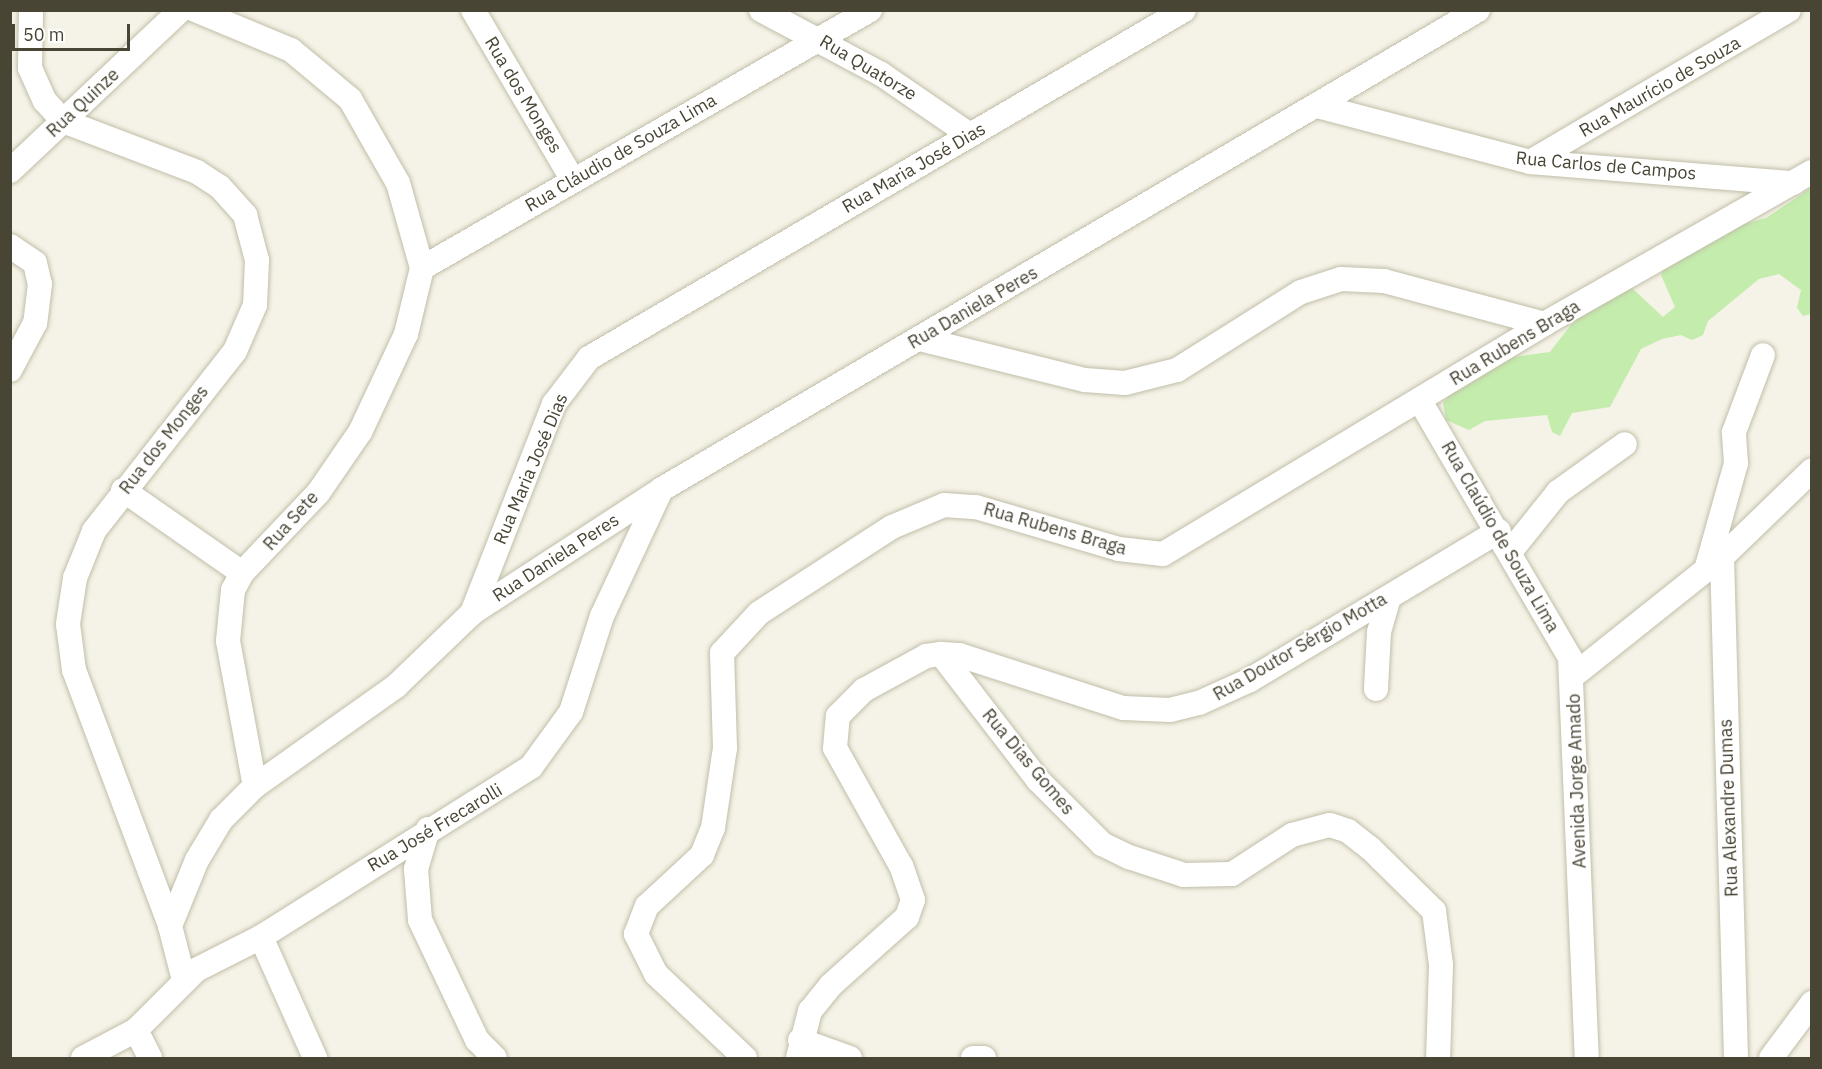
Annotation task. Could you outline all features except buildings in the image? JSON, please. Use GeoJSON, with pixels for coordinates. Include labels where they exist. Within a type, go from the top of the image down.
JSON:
{"type":"FeatureCollection","features":[{"type":"Feature","properties":{"kind":"street","name":"Rua dos Monges"},"geometry":{"type":"LineString","coordinates":[[32,10],[30,68],[45,101],[63,121],[197,172],[220,187],[245,215],[257,260],[255,305],[236,351],[123,490],[94,531],[75,578],[68,624],[74,670],[170,926],[184,980]]}},
{"type":"Feature","properties":{"kind":"street","name":"Rua Quinze"},"geometry":{"type":"LineString","coordinates":[[10,171],[181,10]]}},
{"type":"Feature","properties":{"kind":"street"},"geometry":{"type":"LineString","coordinates":[[195,10],[291,50],[350,99],[398,183],[422,268]]}},
{"type":"Feature","properties":{"kind":"street","name":"Rua dos Monges"},"geometry":{"type":"LineString","coordinates":[[473,10],[573,179]]}},
{"type":"Feature","properties":{"kind":"street","name":"Rua Quatorze"},"geometry":{"type":"LineString","coordinates":[[760,10],[820,38],[970,135]]}},
{"type":"Feature","properties":{"kind":"street","name":"Rua Cláudio de Souza Lima"},"geometry":{"type":"LineString","coordinates":[[422,268],[870,10]]}},
{"type":"Feature","properties":{"kind":"street","name":"Rua Maria José Dias"},"geometry":{"type":"LineString","coordinates":[[170,926],[197,860],[221,820],[255,786],[396,686],[472,614],[554,404],[590,358],[1184,10]]}},
{"type":"Feature","properties":{"kind":"street","name":"Rua Daniela Peres"},"geometry":{"type":"LineString","coordinates":[[472,614],[662,489],[1478,10]]}},
{"type":"Feature","properties":{"kind":"street","name":"Rua Maurício de Souza"},"geometry":{"type":"LineString","coordinates":[[1530,162],[1789,10]]}},
{"type":"Feature","properties":{"kind":"street","name":"Rua Carlos de Campos"},"geometry":{"type":"LineString","coordinates":[[1317,106],[1530,162],[1802,177]]}},
{"type":"Feature","properties":{"kind":"street","name":"Rua Rubens Braga"},"geometry":{"type":"LineString","coordinates":[[745,1059],[656,974],[636,934],[647,906],[702,855],[713,828],[724,748],[720,668],[730,638],[759,613],[892,527],[944,505],[976,507],[1119,549],[1163,554],[1420,401],[1544,324],[1802,177]]}},
{"type":"Feature","properties":{"kind":"street"},"geometry":{"type":"LineString","coordinates":[[10,246],[38,271],[35,323],[10,370]]}},
{"type":"Feature","properties":{"kind":"street","name":"Rua Sete"},"geometry":{"type":"LineString","coordinates":[[255,786],[228,641],[229,611],[242,573],[318,493],[360,432],[406,334],[422,268]]}},
{"type":"Feature","properties":{"kind":"street"},"geometry":{"type":"LineString","coordinates":[[920,339],[1085,380],[1134,382],[1177,370],[1301,292],[1341,279],[1384,281],[1544,324]]}},
{"type":"Feature","properties":{"kind":"street"},"geometry":{"type":"LineString","coordinates":[[10,328],[35,323]]}},
{"type":"Feature","properties":{"kind":"street","name":"Rua Alexandre Dumas"},"geometry":{"type":"LineString","coordinates":[[1736,1059],[1714,563],[1736,463],[1734,432],[1763,355]]}},
{"type":"Feature","properties":{"kind":"street","name":"Rua Claúdio de Souza Lima"},"geometry":{"type":"LineString","coordinates":[[1420,401],[1498,531],[1570,658],[1573,676]]}},
{"type":"Feature","properties":{"kind":"street"},"geometry":{"type":"LineString","coordinates":[[1510,552],[1558,492],[1625,444]]}},
{"type":"Feature","properties":{"kind":"street","name":"Avenida Jorge Amado"},"geometry":{"type":"LineString","coordinates":[[1587,1059],[1573,676],[1714,563],[1812,470]]}},
{"type":"Feature","properties":{"kind":"street","name":"Rua José Frecarolli"},"geometry":{"type":"LineString","coordinates":[[83,1059],[136,1030],[184,980],[261,937],[428,829],[500,790],[557,738],[571,712],[602,616],[662,489]]}},
{"type":"Feature","properties":{"kind":"street"},"geometry":{"type":"LineString","coordinates":[[123,490],[242,573]]}},
{"type":"Feature","properties":{"kind":"street","name":"Rua Doutor Sérgio Motta"},"geometry":{"type":"LineString","coordinates":[[799,1049],[810,1011],[831,984],[907,916],[913,900],[901,866],[835,748],[838,716],[864,690],[926,656],[959,655],[1123,708],[1170,710],[1250,680],[1498,531]]}},
{"type":"Feature","properties":{"kind":"street"},"geometry":{"type":"LineString","coordinates":[[1376,689],[1379,632],[1389,597]]}},
{"type":"Feature","properties":{"kind":"street","name":"Rua Dias Gomes"},"geometry":{"type":"LineString","coordinates":[[941,654],[1038,780],[1102,844],[1129,857],[1184,874],[1232,874],[1292,836],[1330,825],[1348,831],[1370,848],[1434,911],[1441,965],[1438,1059]]}},
{"type":"Feature","properties":{"kind":"street"},"geometry":{"type":"LineString","coordinates":[[428,829],[416,869],[420,920],[477,1040],[495,1059]]}},
{"type":"Feature","properties":{"kind":"street"},"geometry":{"type":"LineString","coordinates":[[261,937],[315,1059]]}},
{"type":"Feature","properties":{"kind":"street"},"geometry":{"type":"LineString","coordinates":[[1771,1059],[1812,1003]]}},
{"type":"Feature","properties":{"kind":"street"},"geometry":{"type":"LineString","coordinates":[[136,1030],[150,1059]]}},
{"type":"Feature","properties":{"kind":"street"},"geometry":{"type":"LineString","coordinates":[[799,1049],[850,1059]]}},
{"type":"Feature","properties":{"kind":"street"},"geometry":{"type":"LineString","coordinates":[[973,1059],[984,1059]]}},
{"type":"Feature","properties":{"kind":"green space"},"geometry":{"type":"Polygon","coordinates":[[[1811,188],[1811,314],[1803,316],[1797,308],[1801,290],[1779,274],[1759,279],[1708,321],[1703,335],[1692,340],[1681,335],[1662,339],[1641,349],[1610,407],[1572,413],[1560,436],[1552,432],[1547,415],[1485,421],[1469,430],[1446,420],[1443,403],[1455,388],[1506,358],[1550,352],[1580,313],[1632,288],[1663,317],[1675,307],[1661,275],[1665,261],[1729,228],[1766,218],[1811,188]]]}}]}
